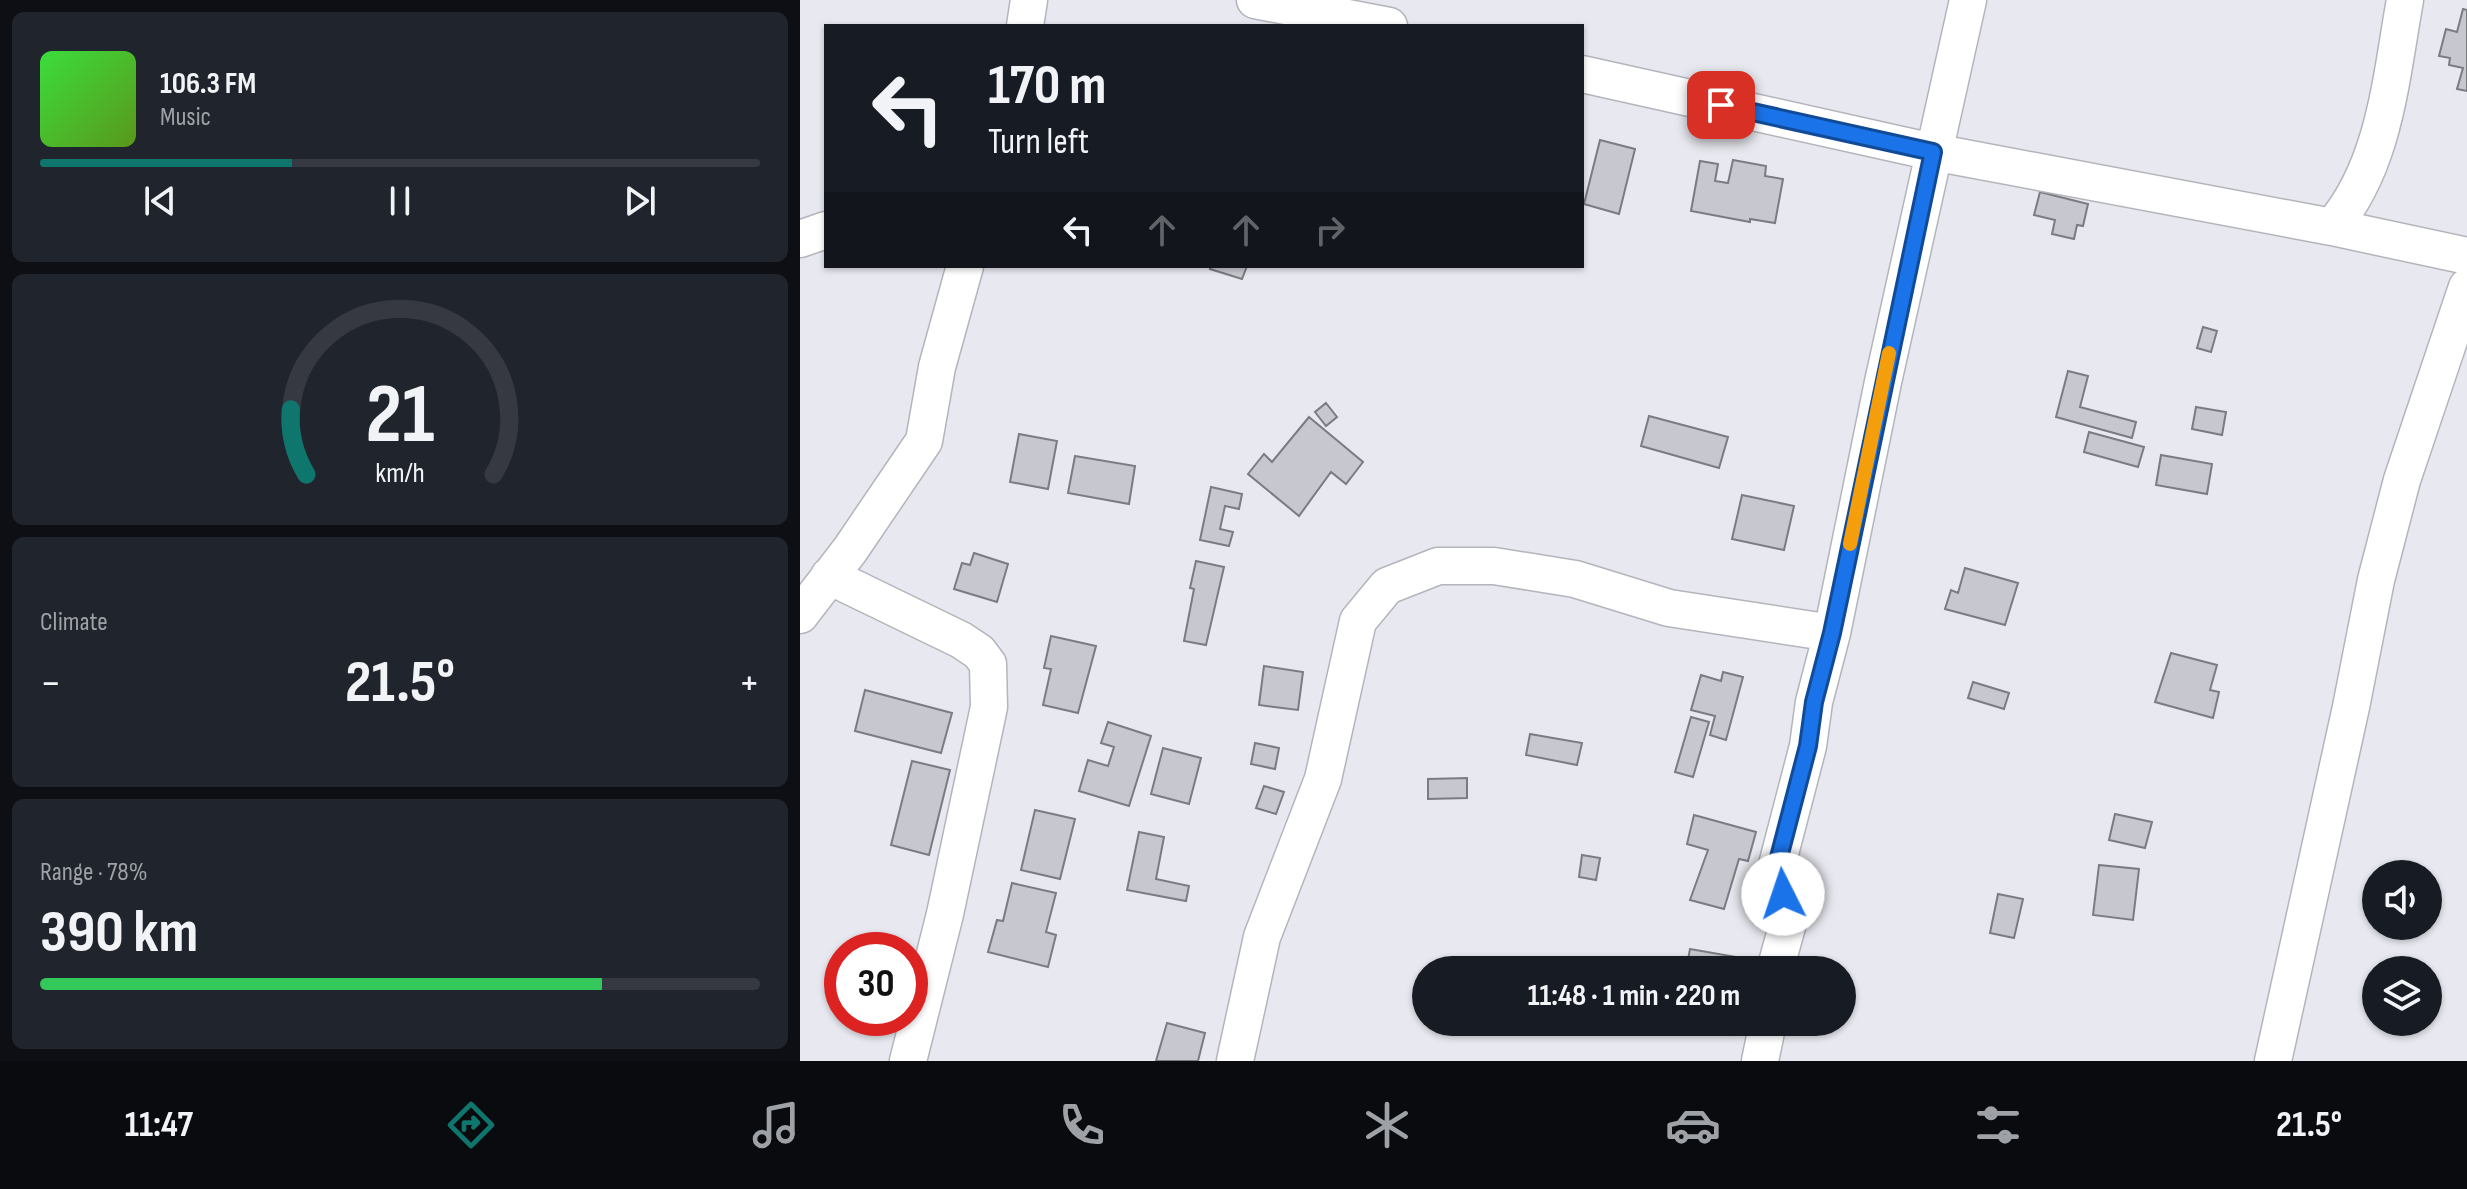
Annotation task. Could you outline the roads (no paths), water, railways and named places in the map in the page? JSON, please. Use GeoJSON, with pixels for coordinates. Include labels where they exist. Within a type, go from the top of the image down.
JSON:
{"type":"FeatureCollection","features":[{"type":"Feature","properties":{"kind":"street"},"geometry":{"type":"LineString","coordinates":[[1025,24],[1029,0]]}},
{"type":"Feature","properties":{"kind":"street"},"geometry":{"type":"LineString","coordinates":[[1255,0],[1379,24]]}},
{"type":"Feature","properties":{"kind":"street"},"geometry":{"type":"LineString","coordinates":[[1779,956],[1788,923],[1777,865],[1808,746],[1814,702],[1832,633],[1968,0]]}},
{"type":"Feature","properties":{"kind":"street"},"geometry":{"type":"LineString","coordinates":[[2332,227],[2354,198],[2383,121],[2405,0]]}},
{"type":"Feature","properties":{"kind":"street"},"geometry":{"type":"LineString","coordinates":[[1584,74],[1933,152],[2332,227],[2467,256]]}},
{"type":"Feature","properties":{"kind":"street"},"geometry":{"type":"LineString","coordinates":[[800,239],[824,231]]}},
{"type":"Feature","properties":{"kind":"street"},"geometry":{"type":"LineString","coordinates":[[800,615],[850,550],[924,441],[937,367],[964,268]]}},
{"type":"Feature","properties":{"kind":"street"},"geometry":{"type":"LineString","coordinates":[[2273,1061],[2376,580],[2402,480],[2467,287]]}},
{"type":"Feature","properties":{"kind":"street"},"geometry":{"type":"LineString","coordinates":[[1235,1061],[1262,937],[1323,779],[1358,621],[1387,586],[1438,566],[1494,566],[1575,579],[1669,608],[1832,633]]}},
{"type":"Feature","properties":{"kind":"street"},"geometry":{"type":"LineString","coordinates":[[829,576],[961,640],[979,652],[988,664],[989,707],[945,914],[908,1061]]}},
{"type":"Feature","properties":{"kind":"street"},"geometry":{"type":"LineString","coordinates":[[1760,1061],[1765,1036]]}}]}
